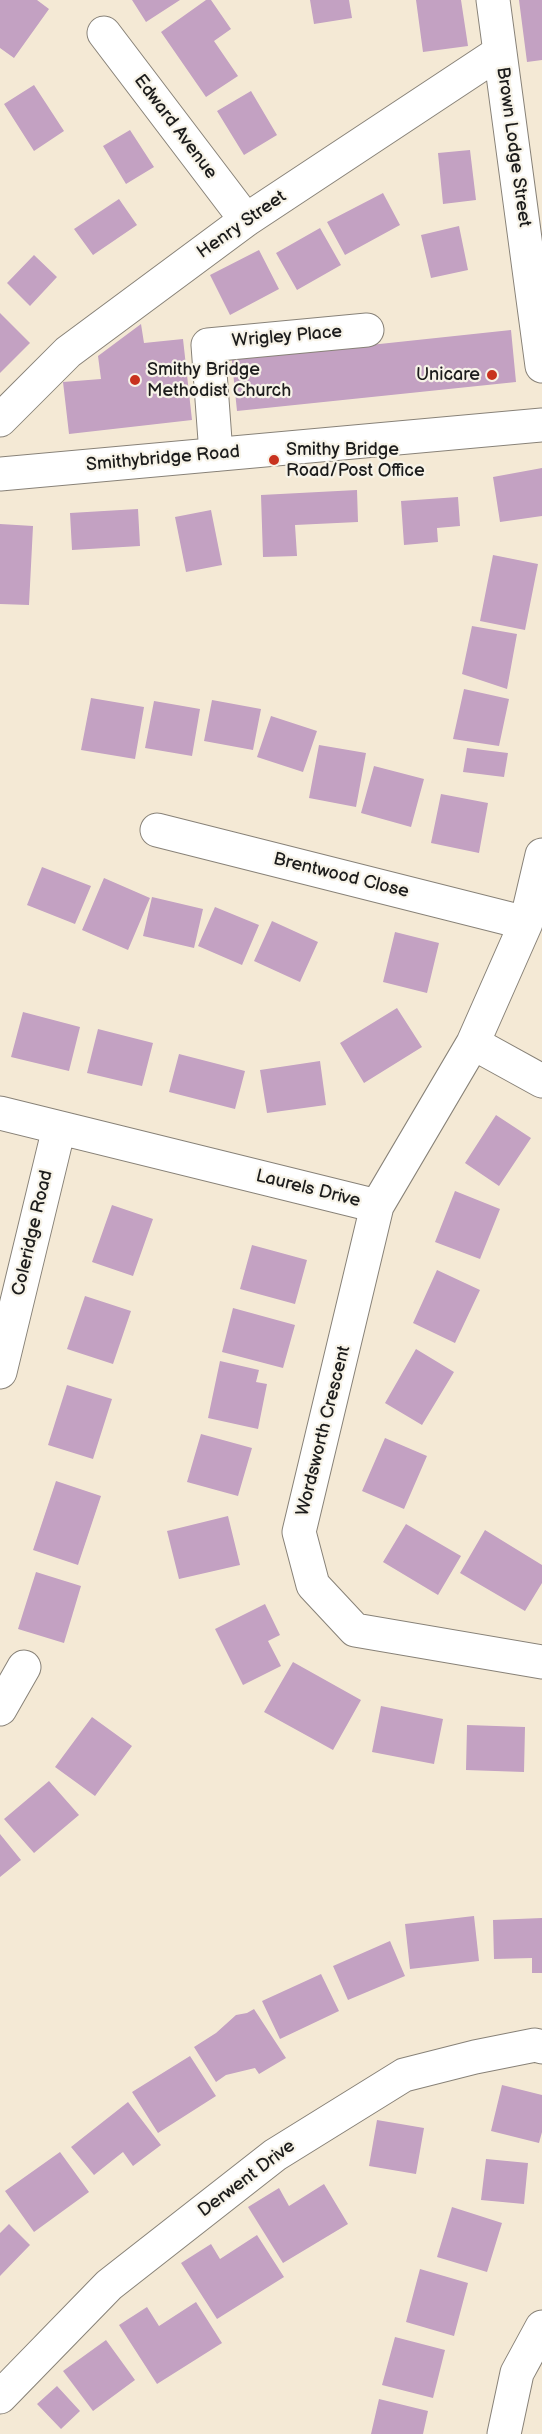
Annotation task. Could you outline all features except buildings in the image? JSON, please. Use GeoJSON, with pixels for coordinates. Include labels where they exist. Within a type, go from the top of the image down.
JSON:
{"type":"FeatureCollection","features":[{"type":"Feature","properties":{"kind":"street","name":"Brown Lodge Street"},"geometry":{"type":"LineString","coordinates":[[493,0],[542,366]]}},
{"type":"Feature","properties":{"kind":"street","name":"Edward Avenue"},"geometry":{"type":"LineString","coordinates":[[104,33],[246,220]]}},
{"type":"Feature","properties":{"kind":"street","name":"Henry Street"},"geometry":{"type":"LineString","coordinates":[[0,420],[68,352],[246,220],[500,52]]}},
{"type":"Feature","properties":{"kind":"street","name":"Wrigley Place"},"geometry":{"type":"LineString","coordinates":[[216,454],[208,345],[366,330]]}},
{"type":"Feature","properties":{"kind":"street","name":"Smithybridge Road"},"geometry":{"type":"LineString","coordinates":[[0,474],[542,425]]}},
{"type":"Feature","properties":{"kind":"street","name":"Brentwood Close"},"geometry":{"type":"LineString","coordinates":[[157,830],[525,923]]}},
{"type":"Feature","properties":{"kind":"street","name":"Laurels Drive"},"geometry":{"type":"LineString","coordinates":[[0,1113],[376,1206],[473,1043],[525,923],[542,855]]}},
{"type":"Feature","properties":{"kind":"street"},"geometry":{"type":"LineString","coordinates":[[473,1043],[542,1081]]}},
{"type":"Feature","properties":{"kind":"street","name":"Coleridge Road"},"geometry":{"type":"LineString","coordinates":[[0,1372],[58,1128]]}},
{"type":"Feature","properties":{"kind":"street","name":"Wordsworth Crescent"},"geometry":{"type":"LineString","coordinates":[[376,1206],[299,1532],[313,1585],[355,1630],[542,1662]]}},
{"type":"Feature","properties":{"kind":"street"},"geometry":{"type":"LineString","coordinates":[[0,1709],[24,1667]]}},
{"type":"Feature","properties":{"kind":"street","name":"Derwent Drive"},"geometry":{"type":"LineString","coordinates":[[0,2397],[109,2284],[275,2155],[404,2075],[475,2057],[535,2045],[542,2047]]}},
{"type":"Feature","properties":{"kind":"street"},"geometry":{"type":"LineString","coordinates":[[504,2434],[517,2373],[542,2328]]}},
{"type":"Feature","properties":{"kind":"place","name":"Unicare"},"geometry":{"type":"Point","coordinates":[492,375]}},
{"type":"Feature","properties":{"kind":"place","name":"Smithy Bridge Methodist Church"},"geometry":{"type":"Point","coordinates":[135,380]}},
{"type":"Feature","properties":{"kind":"place","name":"Smithy Bridge Road/Post Office"},"geometry":{"type":"Point","coordinates":[274,460]}}]}
